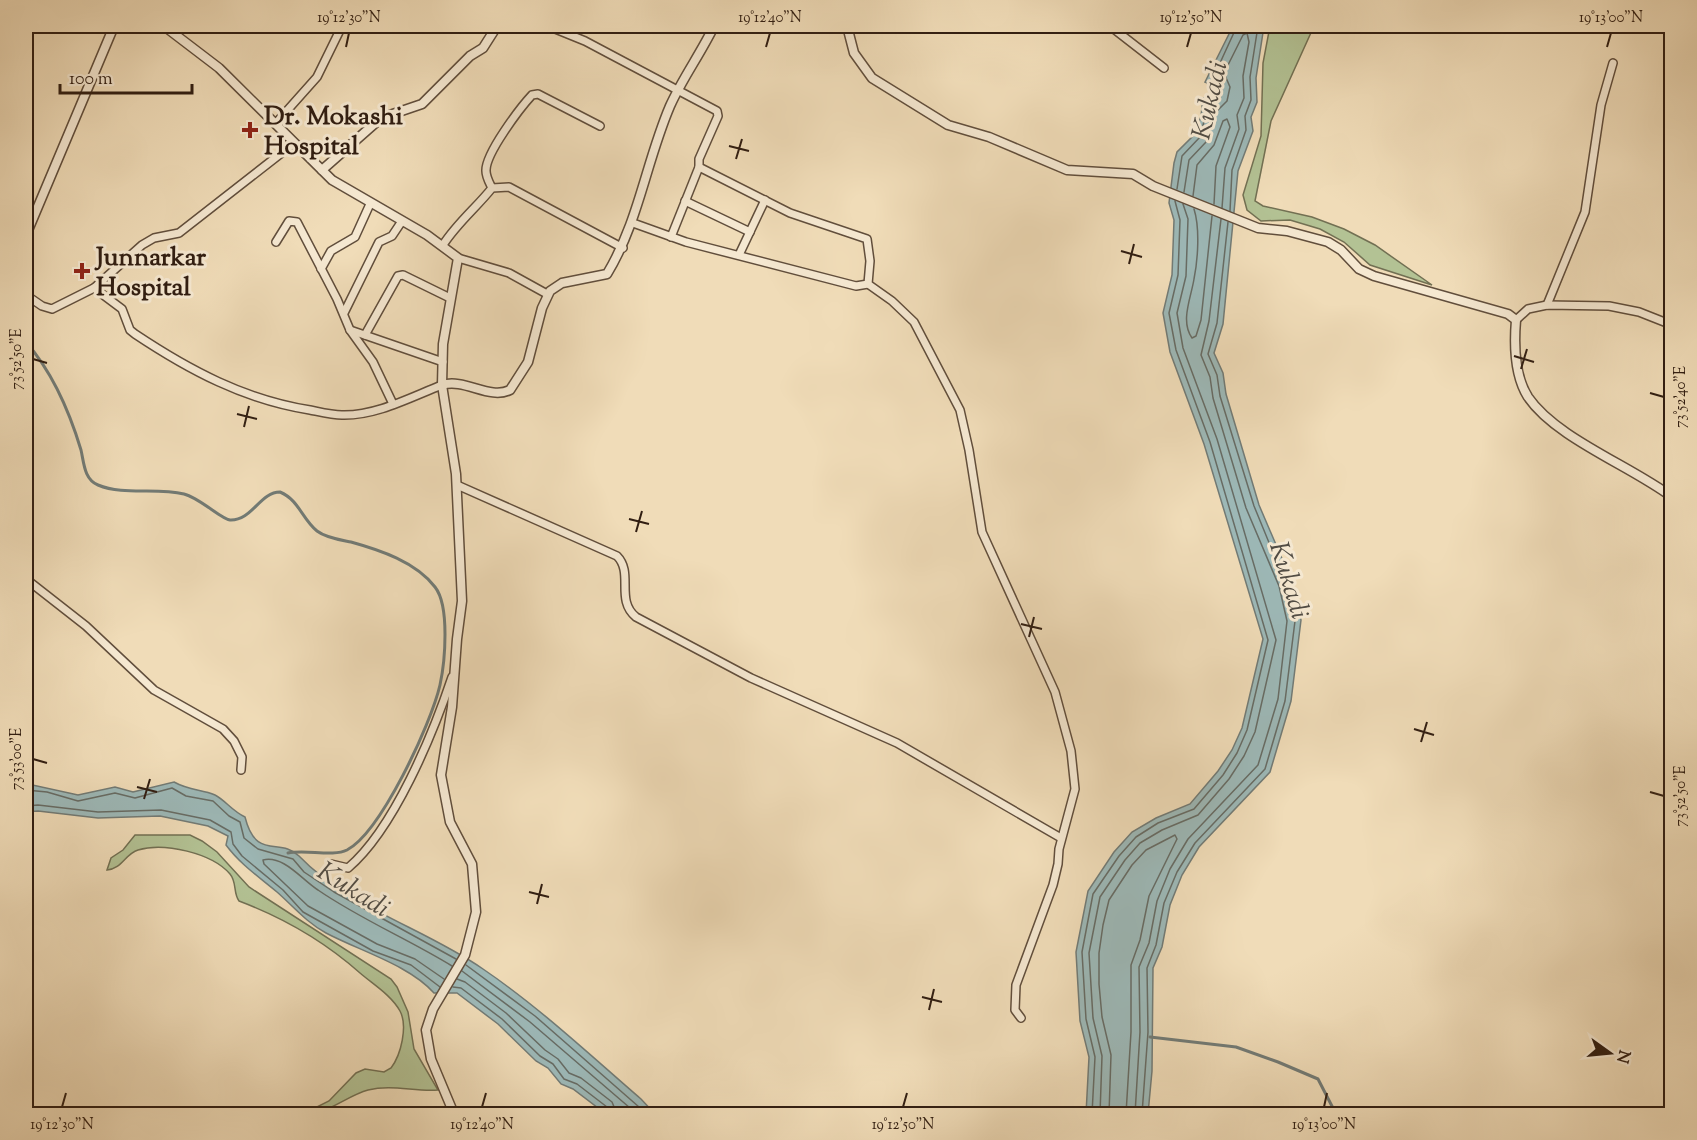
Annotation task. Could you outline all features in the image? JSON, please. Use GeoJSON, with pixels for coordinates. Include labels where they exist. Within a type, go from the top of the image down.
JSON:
{"type":"FeatureCollection","features":[{"type":"Feature","properties":{"kind":"street"},"geometry":{"type":"LineString","coordinates":[[26,235],[114,26]]}},
{"type":"Feature","properties":{"kind":"street"},"geometry":{"type":"LineString","coordinates":[[164,26],[219,68],[276,123],[293,144],[332,180],[443,245],[458,258],[509,273],[548,294]]}},
{"type":"Feature","properties":{"kind":"street"},"geometry":{"type":"LineString","coordinates":[[276,123],[317,77],[342,26]]}},
{"type":"Feature","properties":{"kind":"street"},"geometry":{"type":"LineString","coordinates":[[322,170],[381,118],[422,104],[470,56],[483,48],[497,26]]}},
{"type":"Feature","properties":{"kind":"street"},"geometry":{"type":"LineString","coordinates":[[548,26],[562,28],[717,111],[718,116],[699,159],[699,167],[671,237]]}},
{"type":"Feature","properties":{"kind":"street"},"geometry":{"type":"LineString","coordinates":[[94,288],[122,309],[130,330],[135,334],[177,362],[224,385],[260,399],[342,416],[393,404],[442,385],[460,383],[494,393],[510,390],[528,362],[548,294],[557,285],[607,274],[623,248],[660,137],[678,92],[714,26]]}},
{"type":"Feature","properties":{"kind":"street"},"geometry":{"type":"LineString","coordinates":[[847,26],[854,53],[872,78],[948,125],[989,138],[1067,170],[1093,173],[1119,171],[1142,177],[1153,186],[1258,228],[1287,231],[1328,242],[1341,250],[1359,269],[1374,276],[1470,301],[1508,314],[1516,320]]}},
{"type":"Feature","properties":{"kind":"street"},"geometry":{"type":"LineString","coordinates":[[1110,26],[1164,68]]}},
{"type":"Feature","properties":{"kind":"street"},"geometry":{"type":"LineString","coordinates":[[1547,305],[1586,213],[1601,105],[1613,63]]}},
{"type":"Feature","properties":{"kind":"street"},"geometry":{"type":"LineString","coordinates":[[492,188],[486,178],[485,168],[490,155],[532,95],[538,94],[600,126]]}},
{"type":"Feature","properties":{"kind":"street"},"geometry":{"type":"LineString","coordinates":[[26,296],[51,309],[94,288],[142,245],[154,238],[179,233],[293,144]]}},
{"type":"Feature","properties":{"kind":"street"},"geometry":{"type":"LineString","coordinates":[[699,167],[790,213],[867,239],[870,261],[868,285]]}},
{"type":"Feature","properties":{"kind":"street"},"geometry":{"type":"LineString","coordinates":[[443,245],[451,232],[470,215],[492,188],[510,187],[623,248]]}},
{"type":"Feature","properties":{"kind":"street"},"geometry":{"type":"LineString","coordinates":[[739,255],[765,200]]}},
{"type":"Feature","properties":{"kind":"street"},"geometry":{"type":"LineString","coordinates":[[685,201],[750,232]]}},
{"type":"Feature","properties":{"kind":"street"},"geometry":{"type":"LineString","coordinates":[[321,269],[331,251],[355,237],[370,204]]}},
{"type":"Feature","properties":{"kind":"street"},"geometry":{"type":"LineString","coordinates":[[276,242],[289,221],[293,220],[344,313],[350,330],[373,362],[393,404]]}},
{"type":"Feature","properties":{"kind":"street"},"geometry":{"type":"LineString","coordinates":[[344,313],[380,242],[392,236],[402,221]]}},
{"type":"Feature","properties":{"kind":"street"},"geometry":{"type":"LineString","coordinates":[[633,223],[671,237],[739,255],[856,285],[868,285],[892,301],[914,322],[960,410],[982,532],[1055,692],[1071,752],[1075,789],[1061,838],[1053,885],[1016,986],[1015,1010],[1021,1018]]}},
{"type":"Feature","properties":{"kind":"street"},"geometry":{"type":"LineString","coordinates":[[454,1114],[427,1045],[426,1030],[433,1009],[465,955],[476,912],[475,884],[467,851],[450,822],[441,775],[452,707],[462,601],[457,485],[447,403],[442,385],[450,298],[458,258]]}},
{"type":"Feature","properties":{"kind":"street"},"geometry":{"type":"LineString","coordinates":[[365,335],[398,276],[403,275],[450,298]]}},
{"type":"Feature","properties":{"kind":"street"},"geometry":{"type":"LineString","coordinates":[[1671,325],[1639,312],[1609,306],[1547,305],[1528,309],[1516,320],[1517,363],[1527,396],[1568,432],[1671,497]]}},
{"type":"Feature","properties":{"kind":"street"},"geometry":{"type":"LineString","coordinates":[[350,330],[443,362]]}},
{"type":"Feature","properties":{"kind":"street"},"geometry":{"type":"LineString","coordinates":[[457,485],[617,556],[624,565],[625,604],[629,611],[644,621],[751,678],[897,743],[1061,838]]}},
{"type":"Feature","properties":{"kind":"street"},"geometry":{"type":"LineString","coordinates":[[26,579],[86,626],[154,690],[222,729],[234,741],[242,757],[242,770]]}},
{"type":"Feature","properties":{"kind":"street"},"geometry":{"type":"LineString","coordinates":[[331,864],[348,868],[381,830],[439,716],[454,669]]}},
{"type":"Feature","properties":{"kind":"green space"},"geometry":{"type":"Polygon","coordinates":[[[1270,26],[1314,26],[1271,121],[1255,201],[1263,206],[1312,217],[1344,229],[1375,245],[1432,285],[1370,265],[1344,242],[1320,229],[1290,220],[1261,221],[1247,210],[1243,195],[1261,136],[1263,63],[1270,26]]]}},
{"type":"Feature","properties":{"kind":"green space"},"geometry":{"type":"Polygon","coordinates":[[[135,835],[190,835],[202,841],[217,852],[249,887],[391,979],[408,1012],[414,1049],[438,1090],[377,1088],[360,1093],[320,1112],[303,1114],[329,1101],[356,1073],[365,1069],[384,1072],[391,1068],[398,1056],[402,1040],[403,1024],[400,1011],[382,990],[318,941],[288,923],[239,901],[232,877],[212,860],[187,851],[161,847],[149,848],[134,852],[116,867],[107,870],[111,858],[123,850],[135,835]]]}},
{"type":"Feature","properties":{"kind":"water","name":"Kukadi"},"geometry":{"type":"Polygon","coordinates":[[[1233,26],[1264,26],[1256,78],[1257,102],[1251,117],[1253,131],[1238,171],[1223,324],[1214,353],[1223,373],[1226,394],[1259,505],[1292,582],[1301,620],[1291,701],[1270,772],[1199,847],[1182,875],[1170,905],[1162,947],[1153,968],[1152,1071],[1148,1114],[1086,1114],[1089,1057],[1080,1021],[1076,952],[1088,891],[1114,852],[1132,832],[1156,818],[1190,804],[1218,771],[1232,750],[1242,728],[1263,639],[1204,444],[1170,352],[1163,313],[1172,275],[1174,220],[1169,203],[1174,163],[1177,152],[1195,134],[1201,116],[1203,98],[1214,98],[1217,87],[1205,82],[1233,26]]]}},
{"type":"Feature","properties":{"kind":"water"},"geometry":{"type":"Polygon","coordinates":[[[174,782],[219,797],[245,817],[255,839],[262,844],[292,851],[341,890],[483,969],[564,1032],[655,1114],[606,1114],[573,1089],[561,1084],[548,1068],[536,1061],[498,1024],[457,993],[434,993],[424,983],[398,966],[326,933],[312,924],[237,858],[226,845],[228,836],[208,826],[160,816],[98,818],[38,811],[26,812],[26,785],[28,784],[78,795],[115,787],[133,792],[174,782]]]}},
{"type":"Feature","properties":{"kind":"waterway","name":"Kukadi"},"geometry":{"type":"LineString","coordinates":[[26,342],[44,366],[59,393],[76,435],[85,470],[93,482],[118,490],[184,494],[230,520],[244,516],[267,497],[280,492],[292,500],[317,531],[397,558],[427,578],[440,596],[445,634],[440,685],[416,750],[389,800],[375,822],[347,850],[334,853],[288,853]]}},
{"type":"Feature","properties":{"kind":"waterway"},"geometry":{"type":"LineString","coordinates":[[1150,1037],[1236,1047],[1278,1062],[1318,1079],[1336,1114]]}},
{"type":"Feature","properties":{"kind":"place","name":"Dr. Mokashi Hospital"},"geometry":{"type":"Point","coordinates":[250,130]}},
{"type":"Feature","properties":{"kind":"place","name":"Junnarkar Hospital"},"geometry":{"type":"Point","coordinates":[82,271]}}]}
